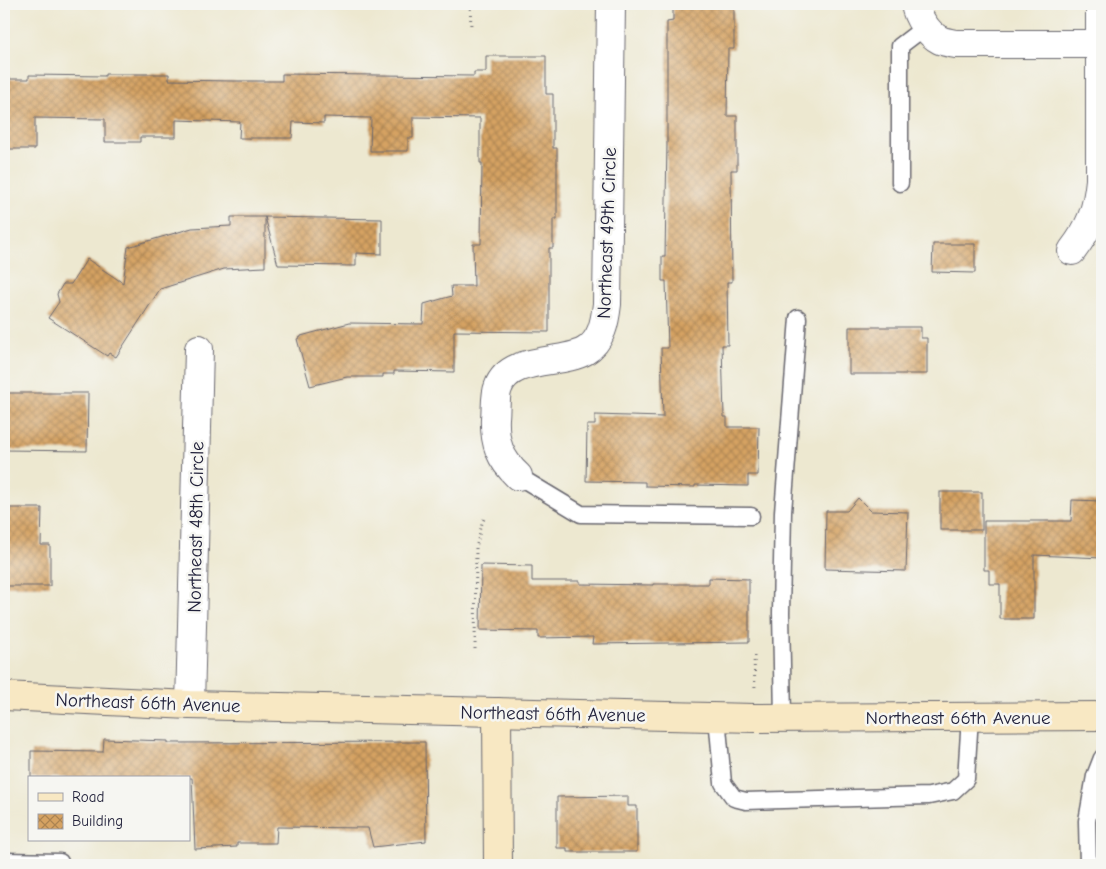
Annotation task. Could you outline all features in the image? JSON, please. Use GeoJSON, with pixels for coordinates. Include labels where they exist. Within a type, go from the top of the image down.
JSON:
{"type":"FeatureCollection","features":[{"type":"Feature","properties":{"kind":"street","name":"Northeast 49th Circle"},"geometry":{"type":"LineString","coordinates":[[518,476],[508,467],[501,456],[497,443],[495,430],[497,388],[504,376],[518,368],[538,361],[565,358],[586,351],[598,339],[604,325],[607,304],[611,4]]}},
{"type":"Feature","properties":{"kind":"street"},"geometry":{"type":"LineString","coordinates":[[1072,251],[1088,229],[1098,201],[1100,180],[1100,4]]}},
{"type":"Feature","properties":{"kind":"street"},"geometry":{"type":"LineString","coordinates":[[920,15],[940,40],[956,44],[1100,44]]}},
{"type":"Feature","properties":{"kind":"street","name":"Northeast 48th Circle"},"geometry":{"type":"LineString","coordinates":[[190,705],[199,348]]}},
{"type":"Feature","properties":{"kind":"street","name":"Northeast 66th Avenue"},"geometry":{"type":"LineString","coordinates":[[4,696],[190,705],[717,717],[1102,716]]}},
{"type":"Feature","properties":{"kind":"street"},"geometry":{"type":"LineString","coordinates":[[497,712],[498,865]]}},
{"type":"Feature","properties":{"kind":"lane"},"geometry":{"type":"LineString","coordinates":[[900,183],[900,46],[920,15]]}},
{"type":"Feature","properties":{"kind":"lane"},"geometry":{"type":"LineString","coordinates":[[784,718],[781,613],[783,512],[798,318]]}},
{"type":"Feature","properties":{"kind":"lane"},"geometry":{"type":"LineString","coordinates":[[518,476],[581,514],[751,516]]}},
{"type":"Feature","properties":{"kind":"lane"},"geometry":{"type":"LineString","coordinates":[[717,717],[723,783],[734,798],[746,801],[929,796],[952,791],[966,779],[970,717]]}},
{"type":"Feature","properties":{"kind":"lane"},"geometry":{"type":"LineString","coordinates":[[1088,865],[1088,821],[1095,776],[1102,758]]}},
{"type":"Feature","properties":{"kind":"lane"},"geometry":{"type":"LineString","coordinates":[[4,861],[60,862],[60,865]]}},
{"type":"Feature","properties":{"kind":"path"},"geometry":{"type":"LineString","coordinates":[[470,4],[471,27]]}},
{"type":"Feature","properties":{"kind":"path"},"geometry":{"type":"LineString","coordinates":[[475,648],[476,548],[484,517]]}},
{"type":"Feature","properties":{"kind":"building"},"geometry":{"type":"Polygon","coordinates":[[[673,4],[734,4],[734,49],[728,49],[727,116],[737,116],[737,170],[731,170],[732,282],[727,282],[728,345],[722,345],[724,417],[727,417],[727,427],[759,427],[758,475],[748,475],[748,486],[645,486],[645,482],[586,481],[587,425],[595,425],[595,415],[663,417],[661,348],[668,348],[666,281],[662,281],[662,256],[665,256],[667,22],[673,21],[673,4]]]}},
{"type":"Feature","properties":{"kind":"building"},"geometry":{"type":"Polygon","coordinates":[[[486,56],[546,56],[546,94],[553,94],[553,148],[557,148],[557,219],[553,219],[553,248],[549,248],[549,332],[454,331],[454,372],[394,371],[394,374],[383,374],[383,377],[347,377],[310,386],[297,339],[301,336],[349,323],[423,324],[424,304],[452,296],[451,286],[474,286],[473,244],[481,244],[482,163],[480,163],[480,118],[413,117],[413,138],[408,138],[408,151],[370,151],[371,118],[324,117],[324,123],[293,122],[292,138],[239,138],[240,122],[176,120],[176,137],[140,137],[140,142],[105,142],[105,119],[35,118],[35,149],[4,149],[4,79],[29,79],[29,75],[105,76],[105,74],[169,74],[169,80],[233,81],[282,81],[282,74],[474,76],[474,72],[486,72],[486,56]]]}},
{"type":"Feature","properties":{"kind":"building"},"geometry":{"type":"Polygon","coordinates":[[[231,217],[265,217],[265,267],[224,269],[160,289],[116,357],[109,353],[107,356],[48,318],[59,302],[57,294],[63,284],[71,284],[87,259],[123,283],[128,247],[192,228],[231,226],[231,217]]]}},
{"type":"Feature","properties":{"kind":"building"},"geometry":{"type":"Polygon","coordinates":[[[265,217],[382,219],[382,254],[356,253],[356,266],[278,265],[265,217]]]}},
{"type":"Feature","properties":{"kind":"building"},"geometry":{"type":"Polygon","coordinates":[[[933,244],[975,244],[975,273],[932,272],[933,244]]]}},
{"type":"Feature","properties":{"kind":"building"},"geometry":{"type":"Polygon","coordinates":[[[849,327],[921,327],[921,338],[927,338],[927,374],[849,374],[849,327]]]}},
{"type":"Feature","properties":{"kind":"building"},"geometry":{"type":"Polygon","coordinates":[[[4,393],[88,393],[87,451],[4,450],[4,393]]]}},
{"type":"Feature","properties":{"kind":"building"},"geometry":{"type":"Polygon","coordinates":[[[940,492],[982,492],[982,530],[940,530],[940,492]]]}},
{"type":"Feature","properties":{"kind":"building"},"geometry":{"type":"Polygon","coordinates":[[[858,498],[871,511],[908,512],[906,571],[825,569],[826,511],[847,511],[858,498]]]}},
{"type":"Feature","properties":{"kind":"building"},"geometry":{"type":"Polygon","coordinates":[[[1072,500],[1102,501],[1102,558],[1034,555],[1034,619],[1000,619],[1000,584],[989,584],[989,570],[984,570],[984,521],[1071,521],[1072,500]]]}},
{"type":"Feature","properties":{"kind":"building"},"geometry":{"type":"Polygon","coordinates":[[[4,508],[42,508],[41,545],[50,545],[50,586],[4,586],[4,508]]]}},
{"type":"Feature","properties":{"kind":"building"},"geometry":{"type":"Polygon","coordinates":[[[481,565],[532,566],[532,581],[580,581],[580,584],[709,584],[709,578],[749,579],[749,642],[592,644],[593,637],[538,638],[538,631],[480,630],[481,565]]]}},
{"type":"Feature","properties":{"kind":"building"},"geometry":{"type":"Polygon","coordinates":[[[104,739],[168,741],[168,743],[425,742],[426,841],[373,847],[368,828],[277,827],[276,843],[237,843],[237,847],[195,849],[192,778],[190,776],[31,776],[31,751],[103,752],[104,739]]]}},
{"type":"Feature","properties":{"kind":"building"},"geometry":{"type":"Polygon","coordinates":[[[628,796],[628,806],[637,806],[637,852],[567,852],[567,848],[557,848],[557,797],[628,796]]]}}]}
